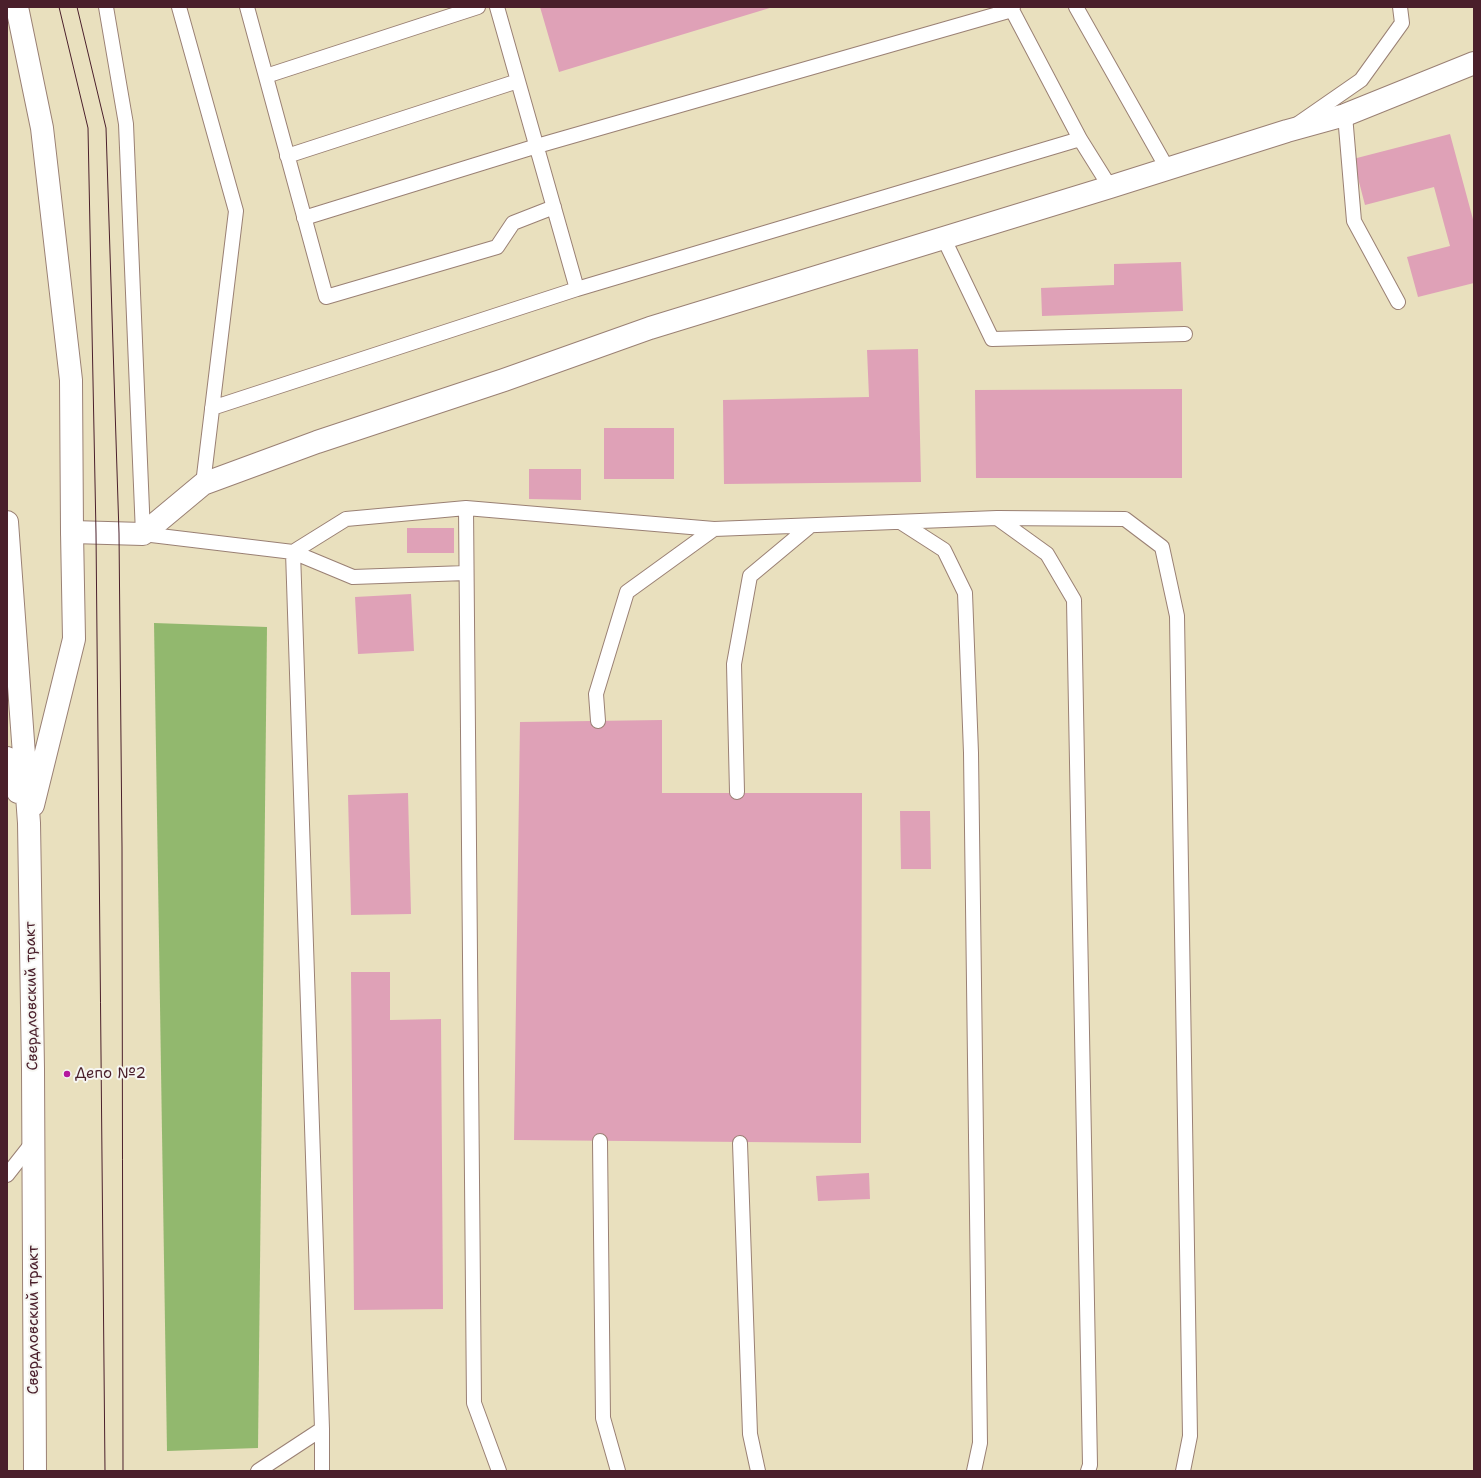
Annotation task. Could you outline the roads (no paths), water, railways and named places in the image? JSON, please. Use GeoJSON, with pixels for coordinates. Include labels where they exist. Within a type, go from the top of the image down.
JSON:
{"type":"FeatureCollection","features":[{"type":"Feature","properties":{"kind":"main road"},"geometry":{"type":"LineString","coordinates":[[17,7],[42,128],[71,380],[74,639],[29,823]]}},
{"type":"Feature","properties":{"kind":"main road"},"geometry":{"type":"LineString","coordinates":[[72,532],[143,534],[203,484],[317,442],[504,380],[650,328],[1110,187],[1287,131],[1344,115],[1473,66]]}},
{"type":"Feature","properties":{"kind":"main road","name":"Свердловский тракт"},"geometry":{"type":"LineString","coordinates":[[7,522],[29,823],[35,1471]]}},
{"type":"Feature","properties":{"kind":"main road"},"geometry":{"type":"LineString","coordinates":[[7,758],[29,823]]}},
{"type":"Feature","properties":{"kind":"lane"},"geometry":{"type":"LineString","coordinates":[[106,7],[126,124],[143,534],[293,552],[353,577],[466,573]]}},
{"type":"Feature","properties":{"kind":"lane"},"geometry":{"type":"LineString","coordinates":[[179,7],[236,212],[203,484]]}},
{"type":"Feature","properties":{"kind":"lane"},"geometry":{"type":"LineString","coordinates":[[247,7],[326,297],[497,247],[513,223],[554,207]]}},
{"type":"Feature","properties":{"kind":"lane"},"geometry":{"type":"LineString","coordinates":[[266,76],[478,7]]}},
{"type":"Feature","properties":{"kind":"lane"},"geometry":{"type":"LineString","coordinates":[[497,7],[577,289]]}},
{"type":"Feature","properties":{"kind":"lane"},"geometry":{"type":"LineString","coordinates":[[1076,7],[1168,168]]}},
{"type":"Feature","properties":{"kind":"lane"},"geometry":{"type":"LineString","coordinates":[[1287,131],[1361,80],[1402,23],[1400,7]]}},
{"type":"Feature","properties":{"kind":"lane"},"geometry":{"type":"LineString","coordinates":[[304,218],[537,146],[1012,8],[1080,139],[1110,187]]}},
{"type":"Feature","properties":{"kind":"lane"},"geometry":{"type":"LineString","coordinates":[[287,156],[518,81]]}},
{"type":"Feature","properties":{"kind":"lane"},"geometry":{"type":"LineString","coordinates":[[1344,115],[1354,221],[1398,302]]}},
{"type":"Feature","properties":{"kind":"lane"},"geometry":{"type":"LineString","coordinates":[[212,408],[577,289],[1080,139]]}},
{"type":"Feature","properties":{"kind":"lane"},"geometry":{"type":"LineString","coordinates":[[942,238],[992,339],[1185,334]]}},
{"type":"Feature","properties":{"kind":"lane"},"geometry":{"type":"LineString","coordinates":[[293,552],[346,519],[466,508],[714,529],[902,523],[998,518],[1125,519],[1162,547],[1177,616],[1190,1436],[1183,1471]]}},
{"type":"Feature","properties":{"kind":"lane"},"geometry":{"type":"LineString","coordinates":[[466,508],[474,1402],[499,1471]]}},
{"type":"Feature","properties":{"kind":"lane"},"geometry":{"type":"LineString","coordinates":[[998,518],[1047,554],[1074,600],[1090,1457],[1088,1471]]}},
{"type":"Feature","properties":{"kind":"lane"},"geometry":{"type":"LineString","coordinates":[[902,523],[944,550],[965,592],[971,753],[980,1442],[974,1471]]}},
{"type":"Feature","properties":{"kind":"lane"},"geometry":{"type":"LineString","coordinates":[[737,792],[734,664],[750,576],[810,526]]}},
{"type":"Feature","properties":{"kind":"lane"},"geometry":{"type":"LineString","coordinates":[[598,721],[596,694],[627,592],[714,529]]}},
{"type":"Feature","properties":{"kind":"lane"},"geometry":{"type":"LineString","coordinates":[[293,552],[322,1429],[322,1471]]}},
{"type":"Feature","properties":{"kind":"lane"},"geometry":{"type":"LineString","coordinates":[[600,1141],[603,1418],[618,1471]]}},
{"type":"Feature","properties":{"kind":"lane"},"geometry":{"type":"LineString","coordinates":[[7,1175],[33,1142]]}},
{"type":"Feature","properties":{"kind":"lane"},"geometry":{"type":"LineString","coordinates":[[740,1143],[750,1434],[758,1471]]}},
{"type":"Feature","properties":{"kind":"lane"},"geometry":{"type":"LineString","coordinates":[[258,1471],[322,1429]]}},
{"type":"Feature","properties":{"kind":"tram line"},"geometry":{"type":"LineString","coordinates":[[59,7],[88,128],[96,533],[105,1471]]}},
{"type":"Feature","properties":{"kind":"tram line"},"geometry":{"type":"LineString","coordinates":[[77,7],[106,128],[119,533],[122,847],[123,1471]]}},
{"type":"Feature","properties":{"kind":"place","name":"Депо №2"},"geometry":{"type":"Point","coordinates":[67,1074]}}]}
